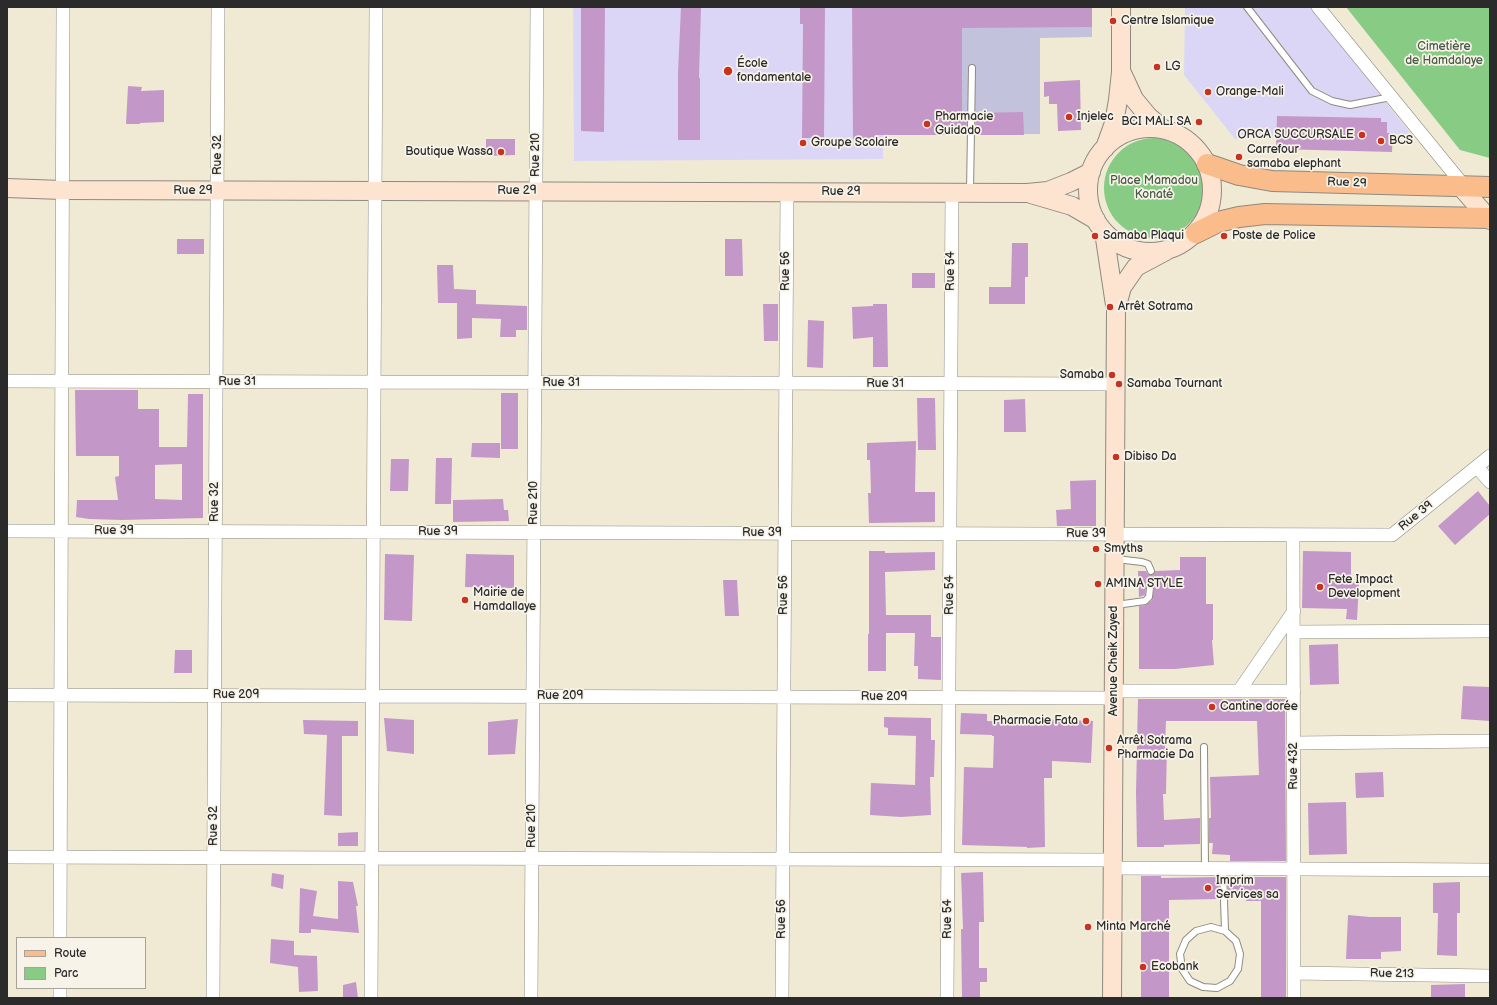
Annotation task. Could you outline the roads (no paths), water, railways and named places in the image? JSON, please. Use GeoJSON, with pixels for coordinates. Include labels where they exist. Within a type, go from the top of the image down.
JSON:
{"type":"FeatureCollection","features":[{"type":"Feature","properties":{"kind":"main road"},"geometry":{"type":"LineString","coordinates":[[1105,148],[1114,123],[1121,72],[1120,7]]}},
{"type":"Feature","properties":{"kind":"main road"},"geometry":{"type":"LineString","coordinates":[[1121,72],[1134,99],[1148,116],[1164,129],[1190,142],[1207,164],[1212,182],[1212,200],[1206,218],[1196,233]]}},
{"type":"Feature","properties":{"kind":"main road"},"geometry":{"type":"LineString","coordinates":[[1116,309],[1100,226],[1088,197],[1091,172],[1096,159],[1105,148],[1122,135],[1142,128],[1164,129]]}},
{"type":"Feature","properties":{"kind":"main road","name":"Rue 29"},"geometry":{"type":"LineString","coordinates":[[1207,164],[1239,175],[1272,181],[1462,186],[1488,190]]}},
{"type":"Feature","properties":{"kind":"main road","name":"Rue 29"},"geometry":{"type":"LineString","coordinates":[[7,188],[62,190],[217,191],[1027,193],[1048,190],[1071,182],[1091,172]]}},
{"type":"Feature","properties":{"kind":"main road"},"geometry":{"type":"LineString","coordinates":[[1462,186],[1489,218]]}},
{"type":"Feature","properties":{"kind":"main road","name":"Rue 29"},"geometry":{"type":"LineString","coordinates":[[1027,193],[1072,206],[1100,226]]}},
{"type":"Feature","properties":{"kind":"main road"},"geometry":{"type":"LineString","coordinates":[[1100,226],[1117,243],[1132,250],[1149,253],[1166,251],[1182,244],[1196,233],[1218,222],[1239,217],[1265,214],[1489,218]]}},
{"type":"Feature","properties":{"kind":"main road","name":"Avenue Cheik Zayed"},"geometry":{"type":"LineString","coordinates":[[1112,998],[1116,309],[1122,287],[1136,267],[1166,251]]}},
{"type":"Feature","properties":{"kind":"street"},"geometry":{"type":"LineString","coordinates":[[60,937],[62,7]]}},
{"type":"Feature","properties":{"kind":"street","name":"Rue 32"},"geometry":{"type":"LineString","coordinates":[[213,998],[218,7]]}},
{"type":"Feature","properties":{"kind":"street"},"geometry":{"type":"LineString","coordinates":[[371,998],[376,7]]}},
{"type":"Feature","properties":{"kind":"street","name":"Rue 210"},"geometry":{"type":"LineString","coordinates":[[531,998],[536,7]]}},
{"type":"Feature","properties":{"kind":"street"},"geometry":{"type":"LineString","coordinates":[[1318,7],[1462,186]]}},
{"type":"Feature","properties":{"kind":"street","name":"Rue 56"},"geometry":{"type":"LineString","coordinates":[[782,998],[787,192]]}},
{"type":"Feature","properties":{"kind":"street","name":"Rue 54"},"geometry":{"type":"LineString","coordinates":[[947,998],[952,193]]}},
{"type":"Feature","properties":{"kind":"street","name":"Rue 31"},"geometry":{"type":"LineString","coordinates":[[7,381],[1115,384]]}},
{"type":"Feature","properties":{"kind":"street","name":"Rue 39"},"geometry":{"type":"LineString","coordinates":[[7,531],[1392,535],[1490,456]]}},
{"type":"Feature","properties":{"kind":"street"},"geometry":{"type":"LineString","coordinates":[[1477,467],[1490,482]]}},
{"type":"Feature","properties":{"kind":"street","name":"Rue 432"},"geometry":{"type":"LineString","coordinates":[[1293,535],[1294,998]]}},
{"type":"Feature","properties":{"kind":"street"},"geometry":{"type":"LineString","coordinates":[[1239,691],[1294,611]]}},
{"type":"Feature","properties":{"kind":"street"},"geometry":{"type":"LineString","coordinates":[[1293,632],[1490,631]]}},
{"type":"Feature","properties":{"kind":"street","name":"Rue 209"},"geometry":{"type":"LineString","coordinates":[[7,695],[949,697],[1114,695],[1239,691],[1294,692]]}},
{"type":"Feature","properties":{"kind":"street"},"geometry":{"type":"LineString","coordinates":[[1294,743],[1490,741]]}},
{"type":"Feature","properties":{"kind":"street"},"geometry":{"type":"LineString","coordinates":[[7,857],[948,859],[1113,864],[1205,869],[1490,870]]}},
{"type":"Feature","properties":{"kind":"street","name":"Rue 213"},"geometry":{"type":"LineString","coordinates":[[1294,973],[1490,976]]}},
{"type":"Feature","properties":{"kind":"lane"},"geometry":{"type":"LineString","coordinates":[[1247,7],[1312,92],[1332,101],[1350,105],[1391,97]]}},
{"type":"Feature","properties":{"kind":"lane"},"geometry":{"type":"LineString","coordinates":[[970,193],[972,68]]}},
{"type":"Feature","properties":{"kind":"lane"},"geometry":{"type":"LineString","coordinates":[[1114,559],[1142,562],[1148,564],[1151,571]]}},
{"type":"Feature","properties":{"kind":"lane"},"geometry":{"type":"LineString","coordinates":[[1114,605],[1145,601],[1149,596],[1150,588]]}},
{"type":"Feature","properties":{"kind":"lane"},"geometry":{"type":"LineString","coordinates":[[1204,747],[1205,869]]}},
{"type":"Feature","properties":{"kind":"lane"},"geometry":{"type":"LineString","coordinates":[[1223,869],[1225,931],[1236,941],[1240,954],[1238,969],[1230,981],[1217,988],[1203,988],[1190,981],[1182,968],[1180,954],[1186,940],[1196,931],[1211,927],[1225,931]]}},
{"type":"Feature","properties":{"kind":"place","name":"Centre Islamique"},"geometry":{"type":"Point","coordinates":[1113,21]}},
{"type":"Feature","properties":{"kind":"place","name":"LG"},"geometry":{"type":"Point","coordinates":[1157,67]}},
{"type":"Feature","properties":{"kind":"place","name":"École fondamentale"},"geometry":{"type":"Point","coordinates":[728,71]}},
{"type":"Feature","properties":{"kind":"place","name":"Orange-Mali"},"geometry":{"type":"Point","coordinates":[1208,92]}},
{"type":"Feature","properties":{"kind":"place","name":"Injelec"},"geometry":{"type":"Point","coordinates":[1069,117]}},
{"type":"Feature","properties":{"kind":"place","name":"BCI MALI SA"},"geometry":{"type":"Point","coordinates":[1199,122]}},
{"type":"Feature","properties":{"kind":"place","name":"Pharmacie Guidado"},"geometry":{"type":"Point","coordinates":[927,124]}},
{"type":"Feature","properties":{"kind":"place","name":"ORCA SUCCURSALE"},"geometry":{"type":"Point","coordinates":[1362,135]}},
{"type":"Feature","properties":{"kind":"place","name":"BCS"},"geometry":{"type":"Point","coordinates":[1381,141]}},
{"type":"Feature","properties":{"kind":"place","name":"Groupe Scolaire"},"geometry":{"type":"Point","coordinates":[803,143]}},
{"type":"Feature","properties":{"kind":"place","name":"Boutique Wassa"},"geometry":{"type":"Point","coordinates":[501,152]}},
{"type":"Feature","properties":{"kind":"place","name":"Carrefour samaba elephant"},"geometry":{"type":"Point","coordinates":[1239,157]}},
{"type":"Feature","properties":{"kind":"place","name":"Samaba Plaqui"},"geometry":{"type":"Point","coordinates":[1095,236]}},
{"type":"Feature","properties":{"kind":"place","name":"Poste de Police"},"geometry":{"type":"Point","coordinates":[1224,236]}},
{"type":"Feature","properties":{"kind":"place","name":"Arrêt Sotrama"},"geometry":{"type":"Point","coordinates":[1110,307]}},
{"type":"Feature","properties":{"kind":"place","name":"Samaba"},"geometry":{"type":"Point","coordinates":[1112,375]}},
{"type":"Feature","properties":{"kind":"place","name":"Samaba Tournant"},"geometry":{"type":"Point","coordinates":[1119,384]}},
{"type":"Feature","properties":{"kind":"place","name":"Dibiso Da"},"geometry":{"type":"Point","coordinates":[1116,457]}},
{"type":"Feature","properties":{"kind":"place","name":"Smyths"},"geometry":{"type":"Point","coordinates":[1096,549]}},
{"type":"Feature","properties":{"kind":"place","name":"AMINA STYLE"},"geometry":{"type":"Point","coordinates":[1098,584]}},
{"type":"Feature","properties":{"kind":"place","name":"Fete Impact Development"},"geometry":{"type":"Point","coordinates":[1320,587]}},
{"type":"Feature","properties":{"kind":"place","name":"Mairie de Hamdallaye"},"geometry":{"type":"Point","coordinates":[465,600]}},
{"type":"Feature","properties":{"kind":"place","name":"Cantine dorée"},"geometry":{"type":"Point","coordinates":[1212,707]}},
{"type":"Feature","properties":{"kind":"place","name":"Pharmacie Fata"},"geometry":{"type":"Point","coordinates":[1086,721]}},
{"type":"Feature","properties":{"kind":"place","name":"Arrêt Sotrama Pharmacie Da"},"geometry":{"type":"Point","coordinates":[1109,748]}},
{"type":"Feature","properties":{"kind":"place","name":"Imprim Services sa"},"geometry":{"type":"Point","coordinates":[1208,888]}},
{"type":"Feature","properties":{"kind":"place","name":"Minta Marché"},"geometry":{"type":"Point","coordinates":[1088,927]}},
{"type":"Feature","properties":{"kind":"place","name":"Ecobank"},"geometry":{"type":"Point","coordinates":[1143,967]}},
{"type":"Feature","properties":{"kind":"park label","name":"Cimetière de Hamdalaye"},"geometry":{"type":"Point","coordinates":[1444,54]}},
{"type":"Feature","properties":{"kind":"park label","name":"Place Mamadou Konaté"},"geometry":{"type":"Point","coordinates":[1154,188]}}]}
